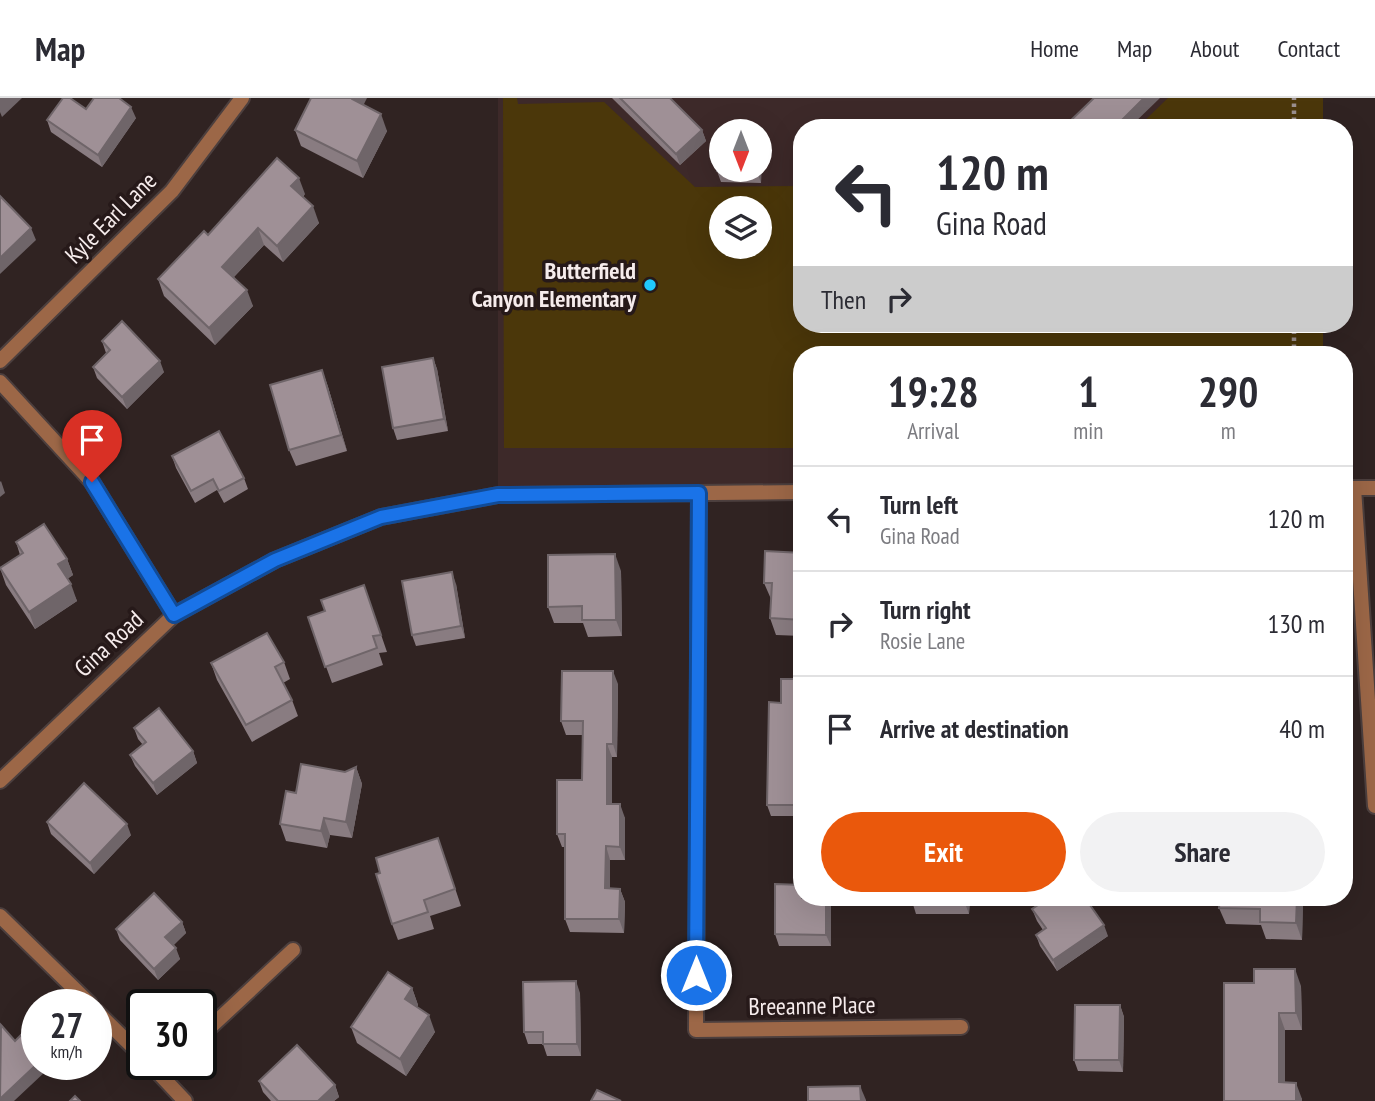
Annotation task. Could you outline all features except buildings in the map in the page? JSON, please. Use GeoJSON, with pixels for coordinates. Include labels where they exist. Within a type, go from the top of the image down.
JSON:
{"type":"FeatureCollection","features":[{"type":"Feature","properties":{"kind":"street","name":"Kyle Earl Lane"},"geometry":{"type":"LineString","coordinates":[[0,361],[172,191],[238,99]]}},
{"type":"Feature","properties":{"kind":"street"},"geometry":{"type":"LineString","coordinates":[[0,382],[92,482],[174,615]]}},
{"type":"Feature","properties":{"kind":"street"},"geometry":{"type":"LineString","coordinates":[[1353,488],[1375,488]]}},
{"type":"Feature","properties":{"kind":"street","name":"Gina Road"},"geometry":{"type":"LineString","coordinates":[[0,781],[174,615],[275,560],[381,517],[498,495],[793,492]]}},
{"type":"Feature","properties":{"kind":"street","name":"Breeanne Place"},"geometry":{"type":"LineString","coordinates":[[699,493],[696,1030],[961,1027]]}},
{"type":"Feature","properties":{"kind":"street"},"geometry":{"type":"LineString","coordinates":[[1353,537],[1375,806]]}},
{"type":"Feature","properties":{"kind":"street"},"geometry":{"type":"LineString","coordinates":[[0,916],[75,989]]}},
{"type":"Feature","properties":{"kind":"street"},"geometry":{"type":"LineString","coordinates":[[217,1021],[293,950]]}},
{"type":"Feature","properties":{"kind":"street"},"geometry":{"type":"LineString","coordinates":[[112,1027],[126,1040]]}},
{"type":"Feature","properties":{"kind":"street"},"geometry":{"type":"LineString","coordinates":[[170,1080],[185,1101]]}},
{"type":"Feature","properties":{"kind":"path"},"geometry":{"type":"LineString","coordinates":[[1294,98],[1294,119]]}},
{"type":"Feature","properties":{"kind":"shaded area","name":"Butterfield Canyon Elementary"},"geometry":{"type":"Polygon","coordinates":[[[498,98],[1307,98],[1307,119],[793,119],[793,333],[801,333],[801,346],[793,346],[793,492],[498,495],[498,98]]]}},
{"type":"Feature","properties":{"kind":"shaded area","name":"Butterfield Canyon Elementary"},"geometry":{"type":"Polygon","coordinates":[[[503,98],[517,98],[518,104],[604,102],[695,187],[793,186],[793,333],[1323,333],[1323,346],[793,346],[793,448],[504,448],[503,98]]]}},
{"type":"Feature","properties":{"kind":"shaded area"},"geometry":{"type":"Polygon","coordinates":[[[1168,98],[1323,98],[1323,119],[1146,119],[1168,98]]]}},
{"type":"Feature","properties":{"kind":"place","name":"Butterfield Canyon Elementary"},"geometry":{"type":"Point","coordinates":[650,285]}},
{"type":"Feature","properties":{"kind":"route"},"geometry":{"type":"LineString","coordinates":[[92,482],[174,615],[275,560],[381,517],[498,495],[699,493],[696,975]]}}]}
